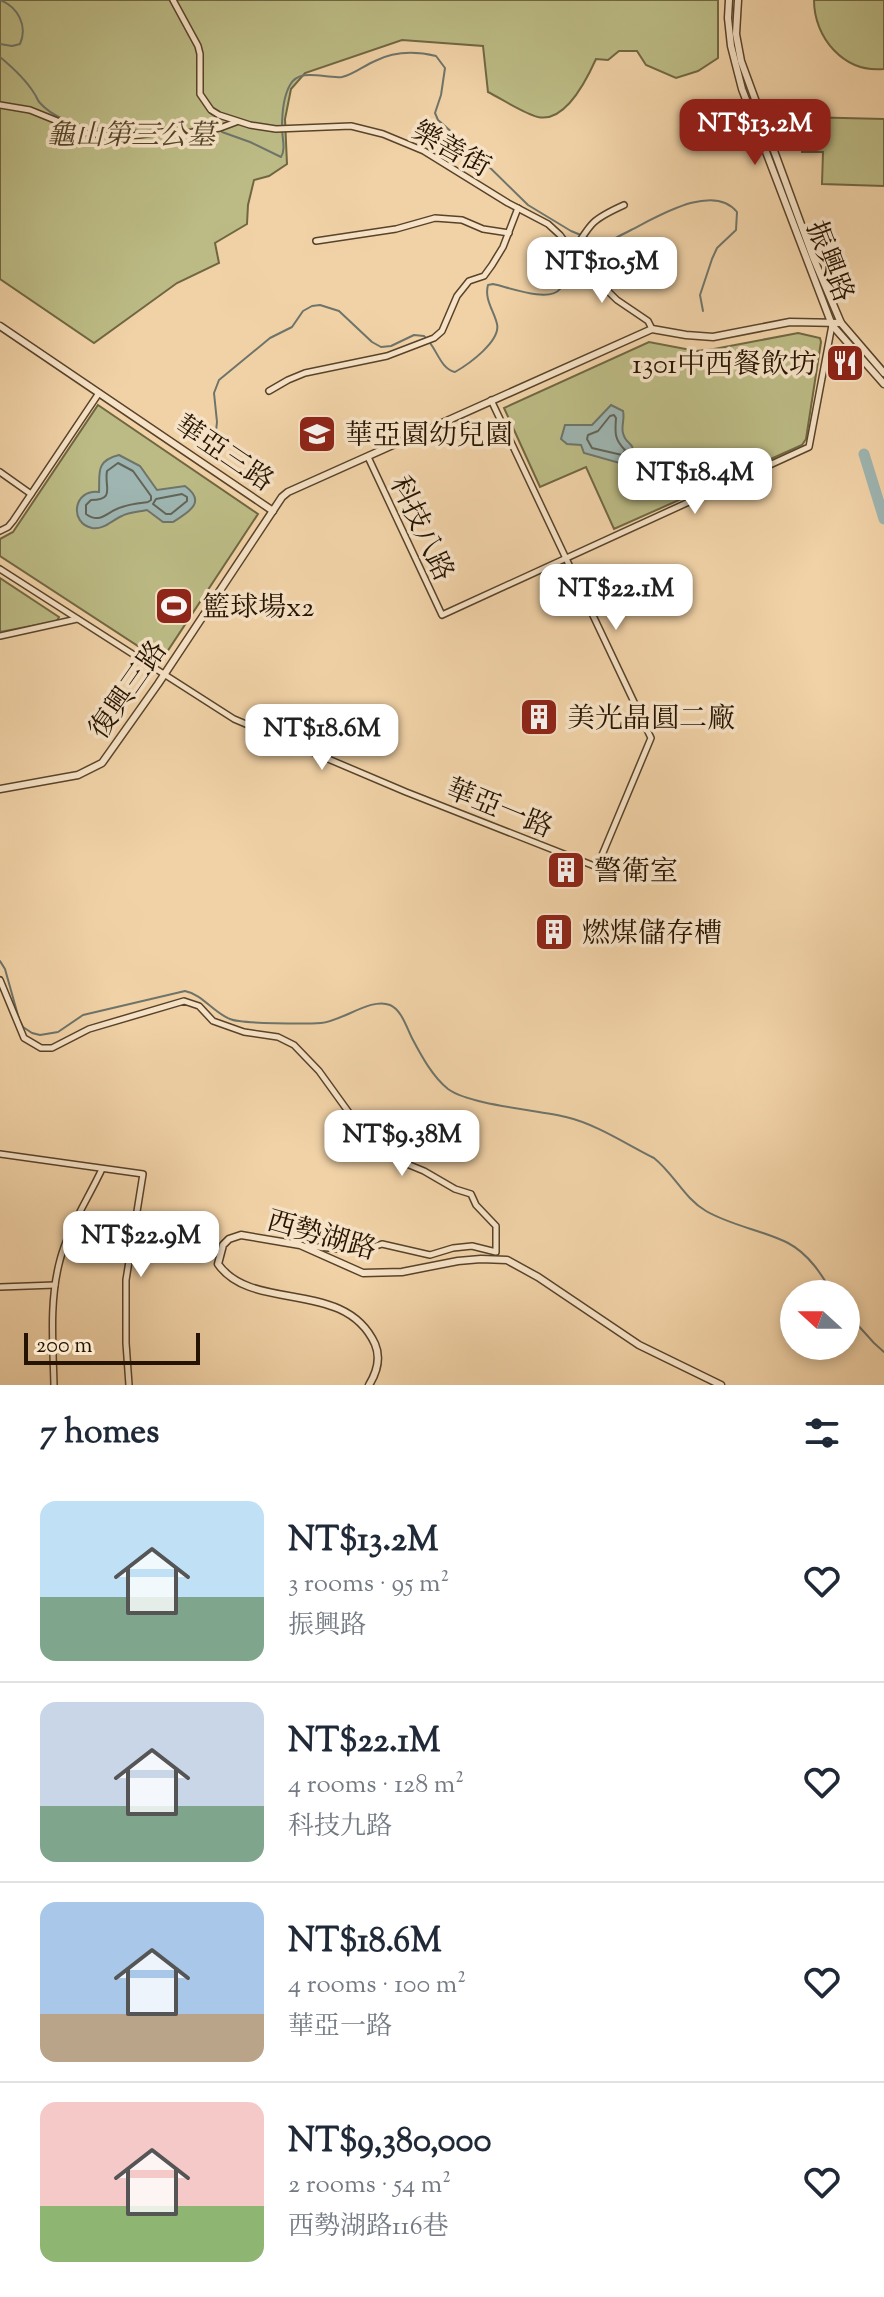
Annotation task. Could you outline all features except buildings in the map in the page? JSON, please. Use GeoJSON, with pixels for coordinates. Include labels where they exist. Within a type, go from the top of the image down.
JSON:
{"type":"FeatureCollection","features":[{"type":"Feature","properties":{"kind":"street"},"geometry":{"type":"LineString","coordinates":[[173,0],[198,46],[200,94],[219,115],[238,121]]}},
{"type":"Feature","properties":{"kind":"street","name":"振興路"},"geometry":{"type":"LineString","coordinates":[[729,0],[731,46],[742,89],[832,325],[884,384]]}},
{"type":"Feature","properties":{"kind":"street","name":"振興路"},"geometry":{"type":"LineString","coordinates":[[738,0],[736,34],[741,61],[813,257],[841,323],[884,373]]}},
{"type":"Feature","properties":{"kind":"street"},"geometry":{"type":"LineString","coordinates":[[0,105],[30,110],[87,133],[124,137],[161,132],[187,133],[220,128],[238,121]]}},
{"type":"Feature","properties":{"kind":"street","name":"樂善街"},"geometry":{"type":"LineString","coordinates":[[238,121],[276,129],[351,126],[383,134],[424,151],[548,224],[585,269],[617,300],[648,321],[652,329]]}},
{"type":"Feature","properties":{"kind":"street"},"geometry":{"type":"LineString","coordinates":[[574,253],[587,228],[598,217],[624,205]]}},
{"type":"Feature","properties":{"kind":"street"},"geometry":{"type":"LineString","coordinates":[[269,391],[305,373],[387,356],[434,338],[442,331],[457,296],[469,281],[484,276],[503,247],[518,208]]}},
{"type":"Feature","properties":{"kind":"street"},"geometry":{"type":"LineString","coordinates":[[316,241],[396,229],[435,218],[462,220],[483,229],[509,233]]}},
{"type":"Feature","properties":{"kind":"street"},"geometry":{"type":"LineString","coordinates":[[652,329],[713,337],[790,322],[841,323]]}},
{"type":"Feature","properties":{"kind":"street"},"geometry":{"type":"LineString","coordinates":[[491,400],[567,560],[809,447],[832,325]]}},
{"type":"Feature","properties":{"kind":"street","name":"華亞三路"},"geometry":{"type":"LineString","coordinates":[[0,326],[273,511],[288,492],[652,329]]}},
{"type":"Feature","properties":{"kind":"street"},"geometry":{"type":"LineString","coordinates":[[0,531],[13,521],[99,393]]}},
{"type":"Feature","properties":{"kind":"street","name":"科技八路"},"geometry":{"type":"LineString","coordinates":[[368,457],[442,615],[567,560]]}},
{"type":"Feature","properties":{"kind":"street"},"geometry":{"type":"LineString","coordinates":[[0,472],[31,494]]}},
{"type":"Feature","properties":{"kind":"street","name":"復興三路"},"geometry":{"type":"LineString","coordinates":[[0,789],[66,777],[94,769],[102,763],[273,511]]}},
{"type":"Feature","properties":{"kind":"street","name":"華亞一路"},"geometry":{"type":"LineString","coordinates":[[0,569],[234,719],[597,867],[651,738],[567,560]]}},
{"type":"Feature","properties":{"kind":"street"},"geometry":{"type":"LineString","coordinates":[[0,636],[77,619]]}},
{"type":"Feature","properties":{"kind":"street"},"geometry":{"type":"LineString","coordinates":[[0,980],[24,1038],[41,1048],[52,1048],[89,1029],[184,1001],[199,1006],[213,1021],[264,1037],[278,1037],[294,1045],[319,1071],[368,1139],[407,1164],[471,1194],[476,1205],[496,1226],[496,1252],[472,1246],[430,1255],[382,1244],[361,1251],[300,1245]]}},
{"type":"Feature","properties":{"kind":"street"},"geometry":{"type":"LineString","coordinates":[[0,1154],[143,1174],[126,1280],[129,1385]]}},
{"type":"Feature","properties":{"kind":"street"},"geometry":{"type":"LineString","coordinates":[[54,1385],[55,1285],[61,1256],[102,1169]]}},
{"type":"Feature","properties":{"kind":"street","name":"西勢湖路"},"geometry":{"type":"LineString","coordinates":[[369,1385],[379,1356],[371,1337],[360,1324],[323,1303],[248,1287],[232,1279],[218,1264],[223,1245],[241,1235],[300,1245],[363,1273],[402,1272],[458,1261],[507,1260],[538,1277],[639,1345],[721,1385]]}},
{"type":"Feature","properties":{"kind":"street"},"geometry":{"type":"LineString","coordinates":[[0,1287],[55,1285]]}},
{"type":"Feature","properties":{"kind":"green space","name":"龜山第三公墓"},"geometry":{"type":"Polygon","coordinates":[[[0,0],[718,0],[718,58],[698,71],[676,78],[646,65],[637,51],[619,51],[608,60],[596,59],[574,98],[566,107],[548,117],[532,115],[488,92],[483,46],[402,40],[305,73],[291,89],[285,119],[287,164],[269,176],[254,180],[247,224],[215,243],[219,263],[177,283],[94,343],[0,279],[0,0]]]}},
{"type":"Feature","properties":{"kind":"green space"},"geometry":{"type":"Polygon","coordinates":[[[814,0],[884,0],[884,69],[856,65],[834,50],[819,27],[814,0]]]}},
{"type":"Feature","properties":{"kind":"green space"},"geometry":{"type":"Polygon","coordinates":[[[803,117],[884,119],[884,186],[822,184],[823,152],[802,152],[803,117]]]}},
{"type":"Feature","properties":{"kind":"green space"},"geometry":{"type":"Polygon","coordinates":[[[798,333],[820,338],[821,342],[806,439],[802,445],[614,529],[586,467],[540,487],[504,408],[649,342],[696,351],[798,333]]]}},
{"type":"Feature","properties":{"kind":"green space"},"geometry":{"type":"Polygon","coordinates":[[[98,405],[258,514],[161,661],[0,556],[0,539],[13,532],[98,405]]]}},
{"type":"Feature","properties":{"kind":"green space"},"geometry":{"type":"Polygon","coordinates":[[[0,578],[59,617],[57,621],[0,632],[0,578]]]}},
{"type":"Feature","properties":{"kind":"water"},"geometry":{"type":"Polygon","coordinates":[[[611,405],[623,411],[624,437],[633,450],[631,460],[623,464],[584,453],[581,445],[567,444],[561,439],[565,425],[592,425],[611,405]]]}},
{"type":"Feature","properties":{"kind":"water"},"geometry":{"type":"Polygon","coordinates":[[[119,455],[140,466],[157,490],[185,486],[195,497],[193,506],[173,522],[163,522],[147,510],[125,515],[100,528],[85,525],[77,514],[79,501],[90,492],[99,492],[102,464],[119,455]]]}},
{"type":"Feature","properties":{"kind":"waterway"},"geometry":{"type":"LineString","coordinates":[[0,0],[16,12],[23,31],[20,44],[0,44]]}},
{"type":"Feature","properties":{"kind":"waterway"},"geometry":{"type":"LineString","coordinates":[[222,132],[281,157],[284,147],[283,106],[290,85],[300,76],[342,77],[398,54],[436,56],[445,68],[435,113],[438,120],[528,205],[571,231],[603,244]]}},
{"type":"Feature","properties":{"kind":"waterway"},"geometry":{"type":"LineString","coordinates":[[0,57],[31,88],[40,103],[71,122],[110,130],[188,130]]}},
{"type":"Feature","properties":{"kind":"waterway"},"geometry":{"type":"LineString","coordinates":[[580,257],[655,217],[685,205],[714,200],[727,204],[737,212],[736,230],[717,248],[712,259],[700,295],[703,311]]}},
{"type":"Feature","properties":{"kind":"waterway"},"geometry":{"type":"LineString","coordinates":[[208,447],[216,431],[214,393],[219,380],[270,338],[292,327],[303,311],[312,306],[320,305],[339,311],[381,347],[391,346],[414,335],[424,336],[445,366],[455,372],[483,351],[497,331],[487,295],[488,285],[538,294],[555,293],[575,261]]}},
{"type":"Feature","properties":{"kind":"waterway"},"geometry":{"type":"LineString","coordinates":[[864,454],[884,519]]}},
{"type":"Feature","properties":{"kind":"waterway"},"geometry":{"type":"LineString","coordinates":[[0,961],[23,1027],[40,1035],[58,1032],[83,1015],[185,991],[224,1016],[247,1022],[321,1023],[374,1004],[390,1005],[401,1015],[428,1066],[448,1089],[487,1103],[554,1114],[600,1129],[654,1158],[706,1211],[796,1248],[824,1280]]}},
{"type":"Feature","properties":{"kind":"waterway"},"geometry":{"type":"LineString","coordinates":[[860,1328],[884,1352]]}},
{"type":"Feature","properties":{"kind":"place","name":"1301中西餐飲坊"},"geometry":{"type":"Point","coordinates":[845,363]}},
{"type":"Feature","properties":{"kind":"place","name":"華亞園幼兒園"},"geometry":{"type":"Point","coordinates":[317,434]}},
{"type":"Feature","properties":{"kind":"place","name":"籃球場x2"},"geometry":{"type":"Point","coordinates":[174,606]}},
{"type":"Feature","properties":{"kind":"place","name":"美光晶圓二廠"},"geometry":{"type":"Point","coordinates":[539,717]}},
{"type":"Feature","properties":{"kind":"place","name":"警衛室"},"geometry":{"type":"Point","coordinates":[566,870]}},
{"type":"Feature","properties":{"kind":"place","name":"燃煤儲存槽"},"geometry":{"type":"Point","coordinates":[554,932]}}]}
